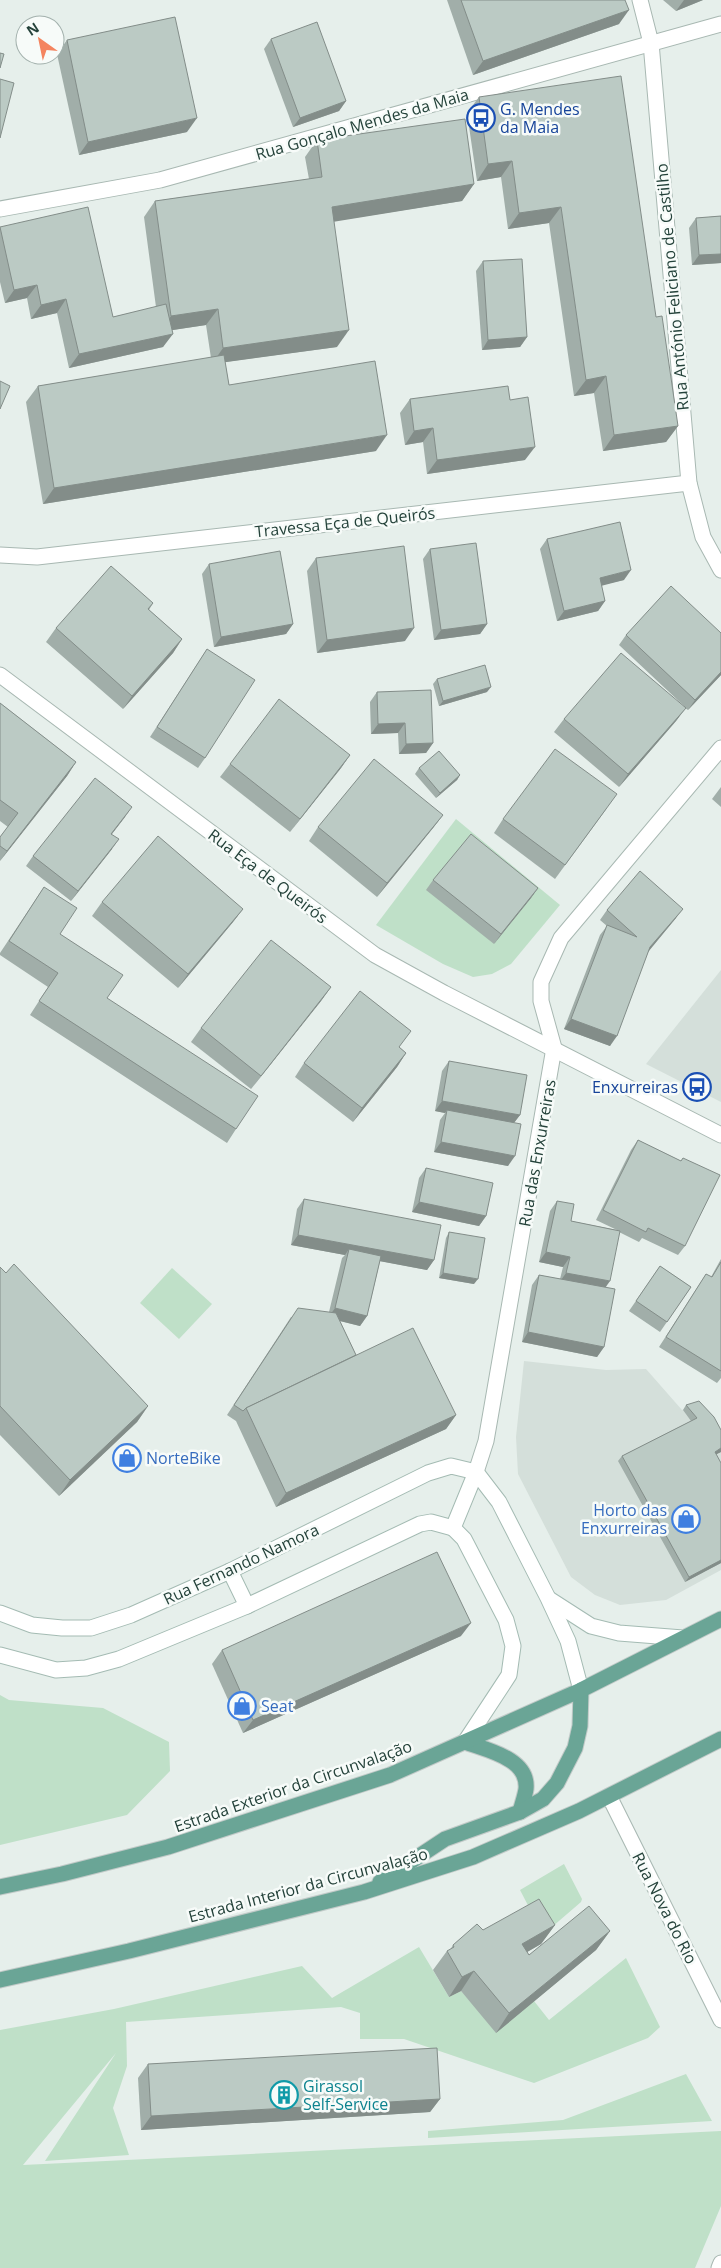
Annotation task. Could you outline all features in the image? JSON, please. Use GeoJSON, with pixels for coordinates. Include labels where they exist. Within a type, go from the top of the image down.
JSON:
{"type":"FeatureCollection","features":[{"type":"Feature","properties":{"kind":"main road","name":"Estrada Exterior da Circunvalação"},"geometry":{"type":"LineString","coordinates":[[0,1887],[62,1874],[168,1847],[390,1775],[581,1690],[721,1619]]}},
{"type":"Feature","properties":{"kind":"main road"},"geometry":{"type":"LineString","coordinates":[[364,1892],[445,1839],[520,1812],[543,1799],[558,1782],[575,1748],[581,1690]]}},
{"type":"Feature","properties":{"kind":"main road","name":"Estrada Interior da Circunvalação"},"geometry":{"type":"LineString","coordinates":[[0,1980],[364,1892],[473,1857],[609,1796],[721,1740]]}},
{"type":"Feature","properties":{"kind":"main road"},"geometry":{"type":"LineString","coordinates":[[465,1742],[507,1756],[521,1770],[526,1787],[520,1812]]}},
{"type":"Feature","properties":{"kind":"street","name":"Rua António Feliciano de Castilho"},"geometry":{"type":"LineString","coordinates":[[640,0],[651,43],[689,483],[703,537],[721,570]]}},
{"type":"Feature","properties":{"kind":"street","name":"Rua Gonçalo Mendes da Maia"},"geometry":{"type":"LineString","coordinates":[[0,208],[160,180],[721,24]]}},
{"type":"Feature","properties":{"kind":"street","name":"Travessa Eça de Queirós"},"geometry":{"type":"LineString","coordinates":[[0,555],[37,556],[689,483]]}},
{"type":"Feature","properties":{"kind":"street","name":"Rua Eça de Queirós"},"geometry":{"type":"LineString","coordinates":[[0,674],[375,956],[721,1135]]}},
{"type":"Feature","properties":{"kind":"street","name":"Rua das Enxurreiras"},"geometry":{"type":"LineString","coordinates":[[453,1528],[476,1472],[486,1441],[554,1048],[541,1001],[541,982],[560,938],[721,748]]}},
{"type":"Feature","properties":{"kind":"street","name":"Rua Fernando Namora"},"geometry":{"type":"LineString","coordinates":[[0,1614],[32,1625],[91,1628],[130,1615],[230,1572],[428,1473],[451,1466],[476,1472]]}},
{"type":"Feature","properties":{"kind":"street"},"geometry":{"type":"LineString","coordinates":[[476,1472],[499,1502],[548,1598],[568,1641],[581,1690]]}},
{"type":"Feature","properties":{"kind":"street"},"geometry":{"type":"LineString","coordinates":[[0,1655],[56,1670],[86,1668],[120,1659],[247,1606],[420,1524],[431,1522],[453,1528],[464,1539],[506,1620],[513,1646],[509,1674],[465,1742]]}},
{"type":"Feature","properties":{"kind":"street"},"geometry":{"type":"LineString","coordinates":[[230,1572],[247,1606]]}},
{"type":"Feature","properties":{"kind":"street"},"geometry":{"type":"LineString","coordinates":[[548,1598],[591,1626],[619,1633],[683,1638]]}},
{"type":"Feature","properties":{"kind":"street","name":"Rua Nova do Rio"},"geometry":{"type":"LineString","coordinates":[[609,1796],[721,2020]]}},
{"type":"Feature","properties":{"kind":"street"},"geometry":{"type":"LineString","coordinates":[[719,2268],[721,2264]]}},
{"type":"Feature","properties":{"kind":"shaded area"},"geometry":{"type":"Polygon","coordinates":[[[721,970],[721,1102],[646,1064],[721,970]]]}},
{"type":"Feature","properties":{"kind":"shaded area"},"geometry":{"type":"Polygon","coordinates":[[[524,1361],[606,1370],[646,1369],[682,1410],[696,1406],[721,1441],[721,1570],[666,1600],[620,1605],[595,1595],[571,1577],[518,1474],[516,1437],[524,1361]]]}},
{"type":"Feature","properties":{"kind":"green space"},"geometry":{"type":"Polygon","coordinates":[[[456,819],[560,905],[511,964],[492,974],[473,977],[443,964],[376,925],[456,819]]]}},
{"type":"Feature","properties":{"kind":"green space"},"geometry":{"type":"Polygon","coordinates":[[[172,1268],[212,1304],[179,1339],[140,1303],[172,1268]]]}},
{"type":"Feature","properties":{"kind":"green space"},"geometry":{"type":"Polygon","coordinates":[[[0,1695],[9,1700],[103,1708],[169,1742],[170,1771],[127,1815],[0,1845],[0,1695]]]}},
{"type":"Feature","properties":{"kind":"green space"},"geometry":{"type":"Polygon","coordinates":[[[564,1864],[582,1899],[581,1902],[538,1939],[532,1913],[520,1890],[564,1864]]]}},
{"type":"Feature","properties":{"kind":"green space"},"geometry":{"type":"Polygon","coordinates":[[[419,1947],[449,1997],[461,1991],[469,2000],[534,2001],[549,2020],[626,1958],[660,2027],[648,2038],[534,2083],[404,2039],[360,2039],[360,2013],[341,2007],[126,2022],[127,2066],[113,2108],[129,2155],[45,2161],[116,2053],[23,2165],[721,2131],[721,2206],[695,2268],[0,2268],[0,2030],[114,2009],[302,1966],[332,1998],[419,1947]]]}},
{"type":"Feature","properties":{"kind":"green space"},"geometry":{"type":"Polygon","coordinates":[[[686,2074],[712,2121],[428,2138],[428,2131],[563,2120],[686,2074]]]}},
{"type":"Feature","properties":{"kind":"building"},"geometry":{"type":"Polygon","coordinates":[[[461,0],[625,0],[629,10],[483,61],[461,0]]]}},
{"type":"Feature","properties":{"kind":"building"},"geometry":{"type":"Polygon","coordinates":[[[175,17],[197,118],[88,142],[67,40],[175,17]]]}},
{"type":"Feature","properties":{"kind":"building"},"geometry":{"type":"Polygon","coordinates":[[[317,22],[346,101],[300,118],[271,39],[317,22]]]}},
{"type":"Feature","properties":{"kind":"building"},"geometry":{"type":"Polygon","coordinates":[[[0,53],[4,54],[0,68],[0,53]]]}},
{"type":"Feature","properties":{"kind":"building"},"geometry":{"type":"Polygon","coordinates":[[[621,76],[656,317],[662,316],[678,426],[614,435],[606,376],[586,380],[561,207],[519,213],[512,161],[488,164],[479,97],[621,76]]]}},
{"type":"Feature","properties":{"kind":"building"},"geometry":{"type":"Polygon","coordinates":[[[0,79],[14,83],[0,138],[0,79]]]}},
{"type":"Feature","properties":{"kind":"building"},"geometry":{"type":"Polygon","coordinates":[[[465,119],[474,184],[332,207],[349,330],[223,348],[218,309],[171,316],[155,201],[322,177],[317,140],[465,119]]]}},
{"type":"Feature","properties":{"kind":"building"},"geometry":{"type":"Polygon","coordinates":[[[88,207],[113,317],[166,304],[173,334],[79,354],[66,299],[41,305],[37,285],[14,290],[0,227],[88,207]]]}},
{"type":"Feature","properties":{"kind":"building"},"geometry":{"type":"Polygon","coordinates":[[[721,216],[721,254],[699,255],[696,218],[721,216]]]}},
{"type":"Feature","properties":{"kind":"building"},"geometry":{"type":"Polygon","coordinates":[[[522,259],[527,337],[488,340],[483,261],[522,259]]]}},
{"type":"Feature","properties":{"kind":"building"},"geometry":{"type":"Polygon","coordinates":[[[224,355],[229,385],[375,361],[387,435],[54,488],[38,386],[224,355]]]}},
{"type":"Feature","properties":{"kind":"building"},"geometry":{"type":"Polygon","coordinates":[[[0,381],[10,386],[0,409],[0,381]]]}},
{"type":"Feature","properties":{"kind":"building"},"geometry":{"type":"Polygon","coordinates":[[[508,386],[510,400],[528,397],[535,447],[437,460],[433,428],[414,431],[410,399],[508,386]]]}},
{"type":"Feature","properties":{"kind":"building"},"geometry":{"type":"Polygon","coordinates":[[[620,522],[631,570],[600,578],[605,601],[564,611],[547,539],[620,522]]]}},
{"type":"Feature","properties":{"kind":"building"},"geometry":{"type":"Polygon","coordinates":[[[476,543],[487,624],[441,630],[430,549],[476,543]]]}},
{"type":"Feature","properties":{"kind":"building"},"geometry":{"type":"Polygon","coordinates":[[[404,546],[414,628],[327,640],[316,558],[404,546]]]}},
{"type":"Feature","properties":{"kind":"building"},"geometry":{"type":"Polygon","coordinates":[[[280,551],[293,624],[221,637],[209,564],[280,551]]]}},
{"type":"Feature","properties":{"kind":"building"},"geometry":{"type":"Polygon","coordinates":[[[111,566],[153,603],[148,609],[182,639],[132,696],[56,628],[111,566]]]}},
{"type":"Feature","properties":{"kind":"building"},"geometry":{"type":"Polygon","coordinates":[[[671,586],[721,633],[721,672],[695,700],[626,635],[671,586]]]}},
{"type":"Feature","properties":{"kind":"building"},"geometry":{"type":"Polygon","coordinates":[[[207,649],[255,680],[205,758],[157,727],[207,649]]]}},
{"type":"Feature","properties":{"kind":"building"},"geometry":{"type":"Polygon","coordinates":[[[621,653],[686,708],[628,774],[564,719],[621,653]]]}},
{"type":"Feature","properties":{"kind":"building"},"geometry":{"type":"Polygon","coordinates":[[[485,665],[491,687],[443,701],[437,679],[485,665]]]}},
{"type":"Feature","properties":{"kind":"building"},"geometry":{"type":"Polygon","coordinates":[[[431,690],[433,743],[406,744],[405,723],[378,724],[377,692],[431,690]]]}},
{"type":"Feature","properties":{"kind":"building"},"geometry":{"type":"Polygon","coordinates":[[[279,699],[350,755],[300,819],[230,764],[279,699]]]}},
{"type":"Feature","properties":{"kind":"building"},"geometry":{"type":"Polygon","coordinates":[[[0,703],[76,762],[7,851],[0,846],[0,837],[18,813],[0,800],[0,703]]]}},
{"type":"Feature","properties":{"kind":"building"},"geometry":{"type":"Polygon","coordinates":[[[555,749],[617,794],[565,865],[503,819],[555,749]]]}},
{"type":"Feature","properties":{"kind":"building"},"geometry":{"type":"Polygon","coordinates":[[[439,751],[460,775],[440,793],[419,768],[439,751]]]}},
{"type":"Feature","properties":{"kind":"building"},"geometry":{"type":"Polygon","coordinates":[[[374,759],[443,815],[387,883],[318,827],[374,759]]]}},
{"type":"Feature","properties":{"kind":"building"},"geometry":{"type":"Polygon","coordinates":[[[95,778],[132,807],[111,834],[119,839],[78,891],[33,856],[95,778]]]}},
{"type":"Feature","properties":{"kind":"building"},"geometry":{"type":"Polygon","coordinates":[[[471,834],[538,888],[501,934],[433,880],[471,834]]]}},
{"type":"Feature","properties":{"kind":"building"},"geometry":{"type":"Polygon","coordinates":[[[158,836],[243,909],[188,974],[102,902],[158,836]]]}},
{"type":"Feature","properties":{"kind":"building"},"geometry":{"type":"Polygon","coordinates":[[[640,871],[683,909],[650,947],[617,1036],[571,1019],[607,925],[637,937],[607,910],[640,871]]]}},
{"type":"Feature","properties":{"kind":"building"},"geometry":{"type":"Polygon","coordinates":[[[44,887],[77,908],[60,934],[123,975],[107,998],[258,1096],[236,1129],[39,1001],[58,973],[9,941],[44,887]]]}},
{"type":"Feature","properties":{"kind":"building"},"geometry":{"type":"Polygon","coordinates":[[[271,940],[331,987],[261,1076],[201,1028],[271,940]]]}},
{"type":"Feature","properties":{"kind":"building"},"geometry":{"type":"Polygon","coordinates":[[[360,991],[411,1031],[399,1047],[406,1053],[362,1108],[304,1063],[360,991]]]}},
{"type":"Feature","properties":{"kind":"building"},"geometry":{"type":"Polygon","coordinates":[[[449,1061],[527,1075],[520,1115],[442,1101],[449,1061]]]}},
{"type":"Feature","properties":{"kind":"building"},"geometry":{"type":"Polygon","coordinates":[[[447,1110],[521,1124],[515,1156],[441,1142],[447,1110]]]}},
{"type":"Feature","properties":{"kind":"building"},"geometry":{"type":"Polygon","coordinates":[[[638,1140],[681,1161],[683,1158],[720,1175],[685,1246],[648,1228],[646,1232],[603,1210],[638,1140]]]}},
{"type":"Feature","properties":{"kind":"building"},"geometry":{"type":"Polygon","coordinates":[[[426,1168],[493,1183],[486,1216],[419,1202],[426,1168]]]}},
{"type":"Feature","properties":{"kind":"building"},"geometry":{"type":"Polygon","coordinates":[[[304,1199],[441,1225],[434,1260],[298,1235],[304,1199]]]}},
{"type":"Feature","properties":{"kind":"building"},"geometry":{"type":"Polygon","coordinates":[[[557,1201],[574,1204],[571,1221],[620,1231],[610,1281],[566,1273],[570,1257],[546,1252],[557,1201]]]}},
{"type":"Feature","properties":{"kind":"building"},"geometry":{"type":"Polygon","coordinates":[[[449,1232],[485,1238],[478,1279],[443,1273],[449,1232]]]}},
{"type":"Feature","properties":{"kind":"building"},"geometry":{"type":"Polygon","coordinates":[[[349,1249],[381,1256],[367,1316],[335,1308],[349,1249]]]}},
{"type":"Feature","properties":{"kind":"building"},"geometry":{"type":"Polygon","coordinates":[[[721,1262],[721,1371],[666,1337],[706,1274],[712,1277],[721,1262]]]}},
{"type":"Feature","properties":{"kind":"building"},"geometry":{"type":"Polygon","coordinates":[[[14,1264],[148,1406],[70,1480],[0,1406],[0,1267],[6,1273],[14,1264]]]}},
{"type":"Feature","properties":{"kind":"building"},"geometry":{"type":"Polygon","coordinates":[[[660,1266],[691,1287],[667,1322],[636,1301],[660,1266]]]}},
{"type":"Feature","properties":{"kind":"building"},"geometry":{"type":"Polygon","coordinates":[[[539,1275],[615,1289],[604,1347],[528,1332],[539,1275]]]}},
{"type":"Feature","properties":{"kind":"building"},"geometry":{"type":"Polygon","coordinates":[[[298,1308],[336,1313],[356,1355],[243,1411],[234,1405],[298,1308]]]}},
{"type":"Feature","properties":{"kind":"building"},"geometry":{"type":"Polygon","coordinates":[[[413,1328],[456,1415],[286,1493],[246,1408],[413,1328]]]}},
{"type":"Feature","properties":{"kind":"building","name":"Horto das Enxurreiras"},"geometry":{"type":"Polygon","coordinates":[[[699,1401],[714,1417],[721,1430],[721,1448],[715,1452],[721,1463],[721,1560],[689,1577],[622,1456],[697,1418],[686,1405],[699,1401]]]}},
{"type":"Feature","properties":{"kind":"building"},"geometry":{"type":"Polygon","coordinates":[[[437,1552],[471,1623],[253,1720],[222,1650],[437,1552]]]}},
{"type":"Feature","properties":{"kind":"building"},"geometry":{"type":"Polygon","coordinates":[[[539,1899],[555,1925],[522,1944],[529,1955],[589,1906],[610,1931],[509,2013],[474,1971],[462,1977],[447,1951],[454,1947],[453,1945],[477,1924],[483,1930],[539,1899]]]}},
{"type":"Feature","properties":{"kind":"building","name":"Girassol Self-Service"},"geometry":{"type":"Polygon","coordinates":[[[437,2048],[440,2099],[151,2116],[148,2064],[437,2048]]]}},
{"type":"Feature","properties":{"kind":"place","name":"G. Mendes da Maia"},"geometry":{"type":"Point","coordinates":[481,118]}},
{"type":"Feature","properties":{"kind":"place","name":"Enxurreiras"},"geometry":{"type":"Point","coordinates":[697,1087]}},
{"type":"Feature","properties":{"kind":"place","name":"NorteBike"},"geometry":{"type":"Point","coordinates":[127,1458]}},
{"type":"Feature","properties":{"kind":"place","name":"Horto das Enxurreiras"},"geometry":{"type":"Point","coordinates":[686,1519]}},
{"type":"Feature","properties":{"kind":"place","name":"Seat"},"geometry":{"type":"Point","coordinates":[242,1706]}},
{"type":"Feature","properties":{"kind":"place","name":"Girassol Self-Service"},"geometry":{"type":"Point","coordinates":[284,2095]}}]}
